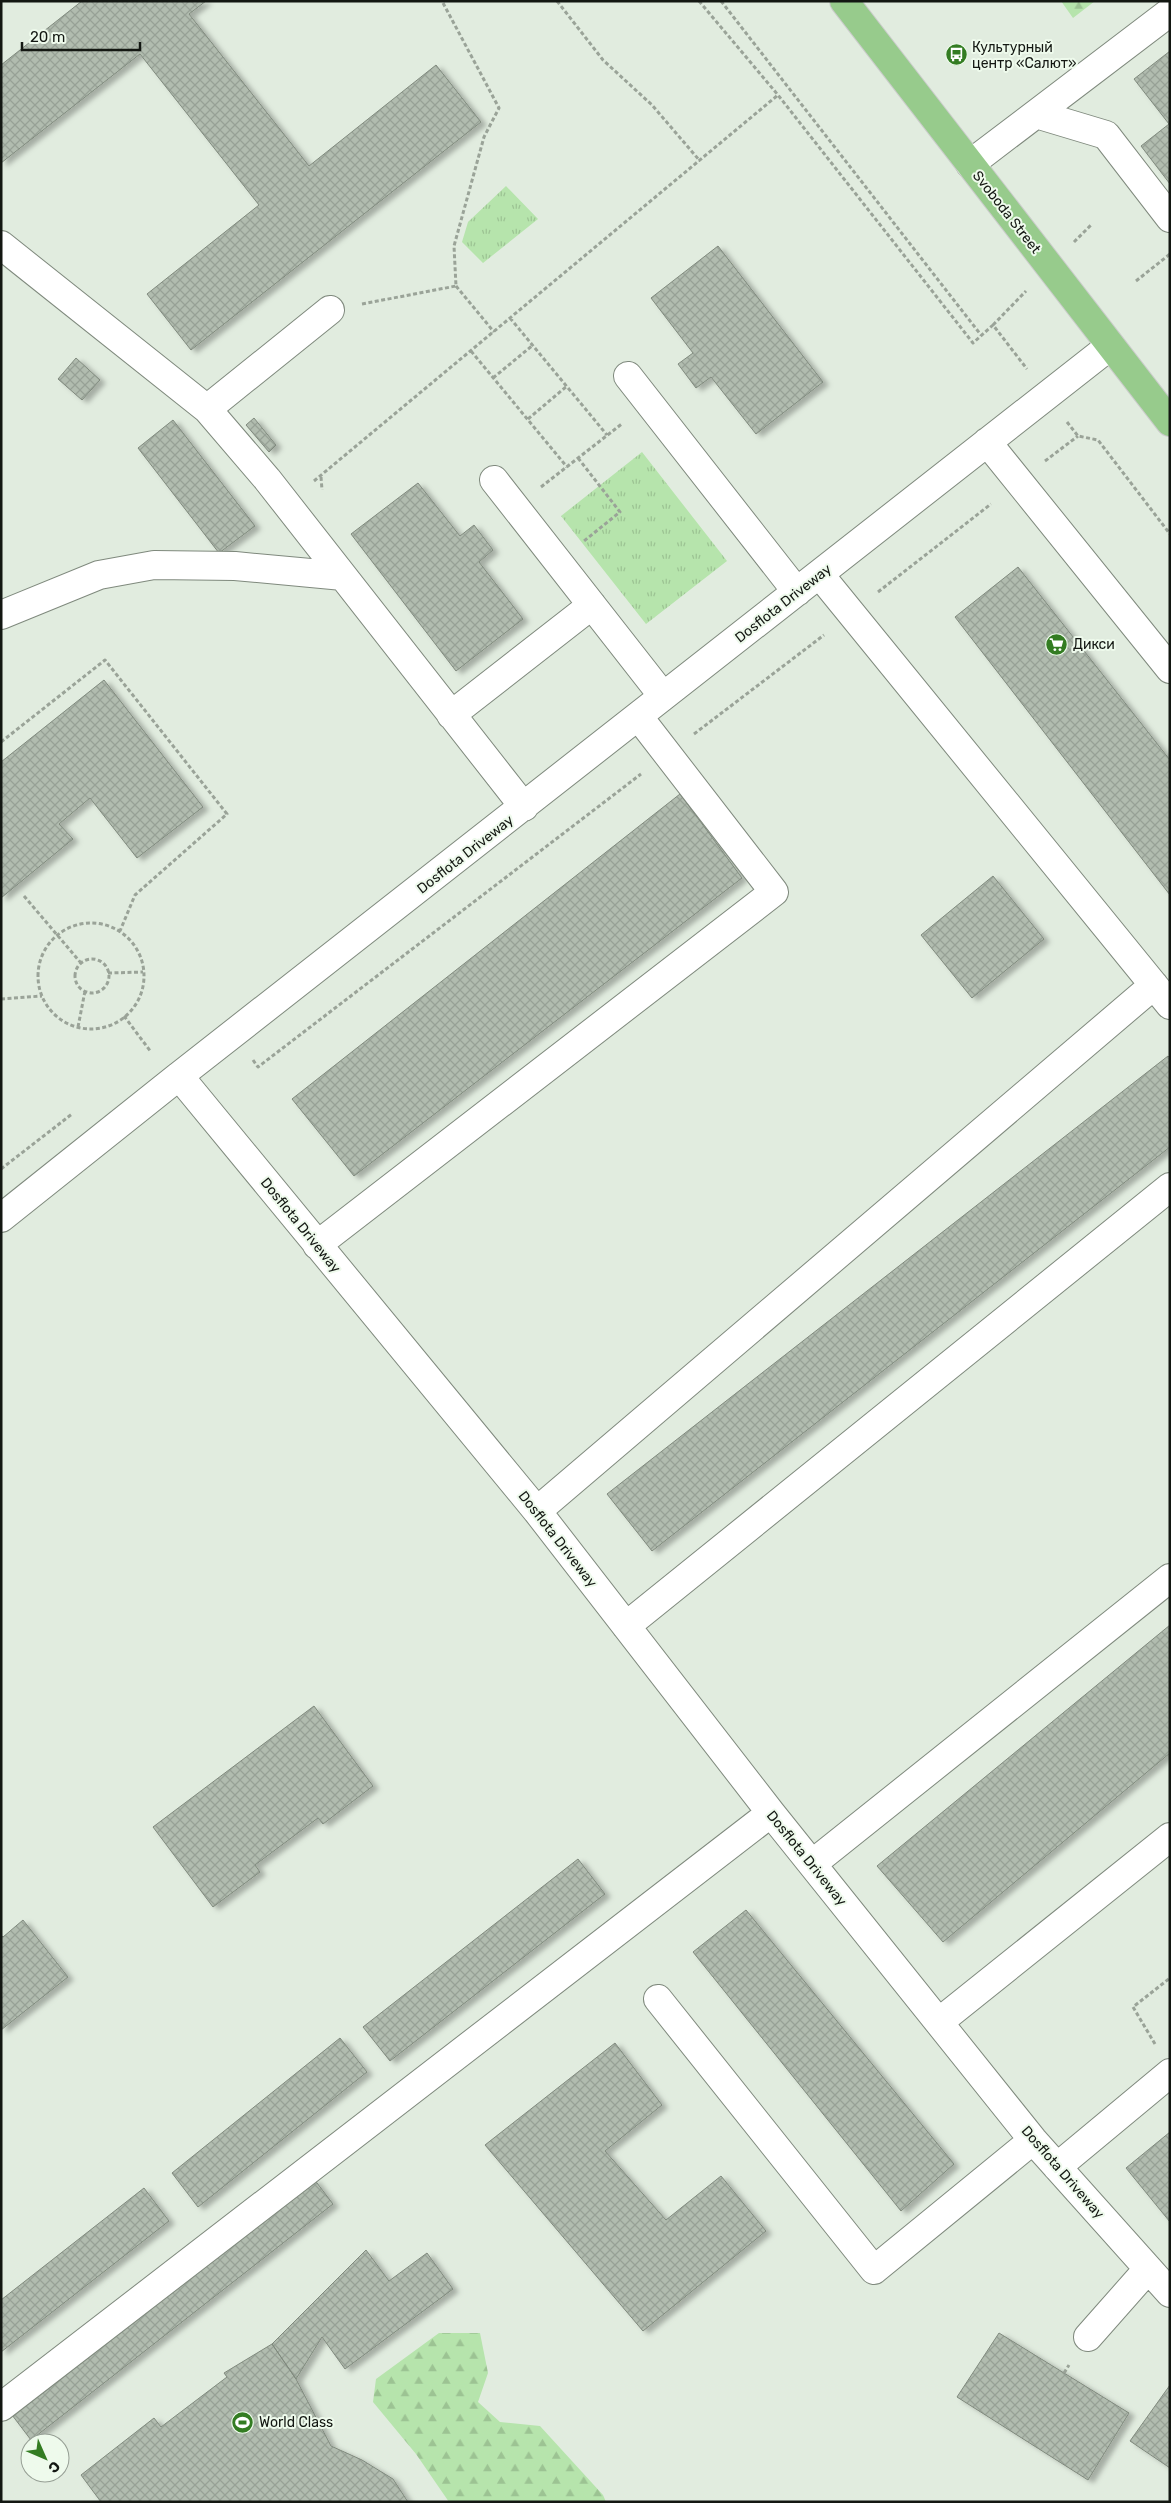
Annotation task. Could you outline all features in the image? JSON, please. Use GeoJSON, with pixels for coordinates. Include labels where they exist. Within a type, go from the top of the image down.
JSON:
{"type":"FeatureCollection","features":[{"type":"Feature","properties":{"kind":"main road","name":"Svoboda Street"},"geometry":{"type":"LineString","coordinates":[[844,1],[1170,422]]}},
{"type":"Feature","properties":{"kind":"street"},"geometry":{"type":"LineString","coordinates":[[970,164],[1170,12]]}},
{"type":"Feature","properties":{"kind":"street"},"geometry":{"type":"LineString","coordinates":[[1036,114],[1106,135],[1170,218]]}},
{"type":"Feature","properties":{"kind":"street"},"geometry":{"type":"LineString","coordinates":[[1,246],[207,409],[274,488],[524,807]]}},
{"type":"Feature","properties":{"kind":"street"},"geometry":{"type":"LineString","coordinates":[[207,409],[330,310]]}},
{"type":"Feature","properties":{"kind":"street","name":"Dosflota Driveway"},"geometry":{"type":"LineString","coordinates":[[1110,346],[179,1076],[536,1511],[771,1813],[1033,2140],[1170,2293]]}},
{"type":"Feature","properties":{"kind":"street"},"geometry":{"type":"LineString","coordinates":[[628,376],[797,592]]}},
{"type":"Feature","properties":{"kind":"street"},"geometry":{"type":"LineString","coordinates":[[988,442],[1170,669]]}},
{"type":"Feature","properties":{"kind":"street"},"geometry":{"type":"LineString","coordinates":[[494,480],[663,696]]}},
{"type":"Feature","properties":{"kind":"street"},"geometry":{"type":"LineString","coordinates":[[1,615],[99,575],[154,565],[235,566],[343,576]]}},
{"type":"Feature","properties":{"kind":"street"},"geometry":{"type":"LineString","coordinates":[[536,1511],[1162,995],[820,575]]}},
{"type":"Feature","properties":{"kind":"street"},"geometry":{"type":"LineString","coordinates":[[451,714],[592,604]]}},
{"type":"Feature","properties":{"kind":"street"},"geometry":{"type":"LineString","coordinates":[[317,1245],[774,892],[638,716]]}},
{"type":"Feature","properties":{"kind":"street"},"geometry":{"type":"LineString","coordinates":[[1,1218],[179,1076]]}},
{"type":"Feature","properties":{"kind":"street"},"geometry":{"type":"LineString","coordinates":[[626,1626],[1170,1187]]}},
{"type":"Feature","properties":{"kind":"street"},"geometry":{"type":"LineString","coordinates":[[812,1864],[1170,1578]]}},
{"type":"Feature","properties":{"kind":"street"},"geometry":{"type":"LineString","coordinates":[[1,2407],[771,1813]]}},
{"type":"Feature","properties":{"kind":"street"},"geometry":{"type":"LineString","coordinates":[[938,2022],[1170,1837]]}},
{"type":"Feature","properties":{"kind":"street"},"geometry":{"type":"LineString","coordinates":[[658,1999],[874,2270],[1033,2140]]}},
{"type":"Feature","properties":{"kind":"street"},"geometry":{"type":"LineString","coordinates":[[1057,2167],[1170,2073]]}},
{"type":"Feature","properties":{"kind":"street"},"geometry":{"type":"LineString","coordinates":[[1088,2337],[1148,2269]]}},
{"type":"Feature","properties":{"kind":"path"},"geometry":{"type":"LineString","coordinates":[[442,1],[498,108],[484,137],[454,246],[456,286],[494,332]]}},
{"type":"Feature","properties":{"kind":"path"},"geometry":{"type":"LineString","coordinates":[[557,1],[603,60],[652,105],[700,161]]}},
{"type":"Feature","properties":{"kind":"path"},"geometry":{"type":"LineString","coordinates":[[698,1],[778,95],[973,343],[994,325],[1078,436],[1098,440],[1170,534]]}},
{"type":"Feature","properties":{"kind":"path"},"geometry":{"type":"LineString","coordinates":[[721,1],[981,335]]}},
{"type":"Feature","properties":{"kind":"path"},"geometry":{"type":"LineString","coordinates":[[274,488],[315,481],[778,95]]}},
{"type":"Feature","properties":{"kind":"path"},"geometry":{"type":"LineString","coordinates":[[1136,281],[1170,254]]}},
{"type":"Feature","properties":{"kind":"path"},"geometry":{"type":"LineString","coordinates":[[330,310],[456,286]]}},
{"type":"Feature","properties":{"kind":"path"},"geometry":{"type":"LineString","coordinates":[[510,318],[607,435]]}},
{"type":"Feature","properties":{"kind":"path"},"geometry":{"type":"LineString","coordinates":[[493,378],[533,345]]}},
{"type":"Feature","properties":{"kind":"path"},"geometry":{"type":"LineString","coordinates":[[471,351],[567,467]]}},
{"type":"Feature","properties":{"kind":"path"},"geometry":{"type":"LineString","coordinates":[[528,419],[567,386]]}},
{"type":"Feature","properties":{"kind":"path"},"geometry":{"type":"LineString","coordinates":[[516,507],[649,402]]}},
{"type":"Feature","properties":{"kind":"path"},"geometry":{"type":"LineString","coordinates":[[578,458],[620,512],[582,542]]}},
{"type":"Feature","properties":{"kind":"path"},"geometry":{"type":"LineString","coordinates":[[1,742],[105,660],[227,814],[135,894],[120,931]]}},
{"type":"Feature","properties":{"kind":"path"},"geometry":{"type":"LineString","coordinates":[[24,896],[81,964]]}},
{"type":"Feature","properties":{"kind":"path"},"geometry":{"type":"LineString","coordinates":[[86,922],[104,924],[120,931],[134,944],[142,960],[143,972],[140,996],[118,1022],[102,1028],[78,1027],[69,1025],[55,1016],[38,987],[39,964],[42,953],[57,935],[68,927],[86,922]]}},
{"type":"Feature","properties":{"kind":"path"},"geometry":{"type":"LineString","coordinates":[[90,959],[96,960],[105,966],[108,973],[108,981],[102,990],[92,993],[85,991],[76,980],[77,969],[81,964],[90,959]]}},
{"type":"Feature","properties":{"kind":"path"},"geometry":{"type":"LineString","coordinates":[[108,973],[143,972]]}},
{"type":"Feature","properties":{"kind":"path"},"geometry":{"type":"LineString","coordinates":[[78,1027],[85,991]]}},
{"type":"Feature","properties":{"kind":"path"},"geometry":{"type":"LineString","coordinates":[[1,999],[42,996]]}},
{"type":"Feature","properties":{"kind":"path"},"geometry":{"type":"LineString","coordinates":[[124,1016],[151,1052]]}},
{"type":"Feature","properties":{"kind":"path"},"geometry":{"type":"LineString","coordinates":[[1152,2039],[1133,2006],[1170,1978]]}},
{"type":"Feature","properties":{"kind":"green space"},"geometry":{"type":"Polygon","coordinates":[[[1061,1],[1095,1],[1073,18],[1061,1]]]}},
{"type":"Feature","properties":{"kind":"green space"},"geometry":{"type":"Polygon","coordinates":[[[506,186],[538,219],[483,263],[462,242],[468,222],[506,186]]]}},
{"type":"Feature","properties":{"kind":"green space"},"geometry":{"type":"Polygon","coordinates":[[[642,452],[727,561],[646,624],[561,516],[642,452]]]}},
{"type":"Feature","properties":{"kind":"green space"},"geometry":{"type":"Polygon","coordinates":[[[439,2333],[480,2333],[488,2373],[478,2402],[500,2422],[540,2426],[603,2495],[606,2502],[449,2502],[416,2454],[373,2402],[376,2379],[439,2333]]]}},
{"type":"Feature","properties":{"kind":"building"},"geometry":{"type":"Polygon","coordinates":[[[82,1],[206,1],[189,14],[309,166],[436,65],[481,122],[191,350],[147,294],[259,205],[140,54],[1,163],[1,65],[82,1]]]}},
{"type":"Feature","properties":{"kind":"building"},"geometry":{"type":"Polygon","coordinates":[[[1170,51],[1170,184],[1141,146],[1169,124],[1134,79],[1170,51]]]}},
{"type":"Feature","properties":{"kind":"building"},"geometry":{"type":"Polygon","coordinates":[[[718,246],[823,382],[756,434],[711,377],[696,388],[678,364],[693,353],[651,298],[718,246]]]}},
{"type":"Feature","properties":{"kind":"building"},"geometry":{"type":"Polygon","coordinates":[[[76,358],[100,380],[82,400],[58,379],[76,358]]]}},
{"type":"Feature","properties":{"kind":"building"},"geometry":{"type":"Polygon","coordinates":[[[254,418],[276,445],[269,452],[246,425],[254,418]]]}},
{"type":"Feature","properties":{"kind":"building"},"geometry":{"type":"Polygon","coordinates":[[[173,420],[255,526],[219,553],[138,448],[173,420]]]}},
{"type":"Feature","properties":{"kind":"building"},"geometry":{"type":"Polygon","coordinates":[[[418,483],[460,536],[474,525],[493,550],[479,562],[523,619],[456,671],[351,534],[418,483]]]}},
{"type":"Feature","properties":{"kind":"building"},"geometry":{"type":"Polygon","coordinates":[[[1018,567],[1170,760],[1170,895],[955,617],[1018,567]]]}},
{"type":"Feature","properties":{"kind":"building"},"geometry":{"type":"Polygon","coordinates":[[[104,680],[203,807],[137,858],[90,798],[59,824],[73,839],[1,898],[1,762],[104,680]]]}},
{"type":"Feature","properties":{"kind":"building"},"geometry":{"type":"Polygon","coordinates":[[[680,794],[742,878],[354,1176],[292,1099],[680,794]]]}},
{"type":"Feature","properties":{"kind":"building"},"geometry":{"type":"Polygon","coordinates":[[[993,876],[1044,939],[972,998],[921,935],[993,876]]]}},
{"type":"Feature","properties":{"kind":"building"},"geometry":{"type":"Polygon","coordinates":[[[1168,1056],[1170,1058],[1170,1147],[652,1551],[607,1494],[1168,1056]]]}},
{"type":"Feature","properties":{"kind":"building"},"geometry":{"type":"Polygon","coordinates":[[[1170,1625],[1170,1753],[943,1942],[877,1866],[1170,1625]]]}},
{"type":"Feature","properties":{"kind":"building"},"geometry":{"type":"Polygon","coordinates":[[[314,1706],[373,1786],[323,1824],[318,1818],[255,1865],[260,1872],[213,1907],[153,1827],[314,1706]]]}},
{"type":"Feature","properties":{"kind":"building"},"geometry":{"type":"Polygon","coordinates":[[[578,1859],[605,1894],[390,2061],[363,2027],[578,1859]]]}},
{"type":"Feature","properties":{"kind":"building"},"geometry":{"type":"Polygon","coordinates":[[[746,1910],[954,2164],[901,2211],[693,1952],[746,1910]]]}},
{"type":"Feature","properties":{"kind":"building"},"geometry":{"type":"Polygon","coordinates":[[[23,1920],[68,1977],[1,2030],[1,1935],[3,1937],[23,1920]]]}},
{"type":"Feature","properties":{"kind":"building"},"geometry":{"type":"Polygon","coordinates":[[[340,2038],[367,2072],[198,2207],[172,2173],[340,2038]]]}},
{"type":"Feature","properties":{"kind":"building"},"geometry":{"type":"Polygon","coordinates":[[[615,2043],[662,2105],[605,2151],[666,2220],[721,2176],[766,2231],[643,2331],[485,2145],[615,2043]]]}},
{"type":"Feature","properties":{"kind":"building"},"geometry":{"type":"Polygon","coordinates":[[[1170,2132],[1170,2222],[1126,2168],[1170,2132]]]}},
{"type":"Feature","properties":{"kind":"building"},"geometry":{"type":"Polygon","coordinates":[[[314,2179],[333,2204],[40,2433],[26,2433],[12,2415],[314,2179]]]}},
{"type":"Feature","properties":{"kind":"building"},"geometry":{"type":"Polygon","coordinates":[[[144,2188],[169,2221],[1,2352],[1,2300],[144,2188]]]}},
{"type":"Feature","properties":{"kind":"building"},"geometry":{"type":"Polygon","coordinates":[[[366,2250],[389,2281],[427,2253],[453,2289],[345,2369],[322,2337],[296,2379],[272,2344],[366,2250]]]}},
{"type":"Feature","properties":{"kind":"building"},"geometry":{"type":"Polygon","coordinates":[[[999,2333],[1129,2413],[1088,2480],[957,2397],[999,2333]]]}},
{"type":"Feature","properties":{"kind":"building","name":"World Class"},"geometry":{"type":"Polygon","coordinates":[[[272,2344],[296,2379],[331,2446],[362,2460],[393,2479],[408,2502],[101,2502],[81,2475],[154,2418],[161,2427],[227,2377],[224,2373],[272,2344]]]}},
{"type":"Feature","properties":{"kind":"building"},"geometry":{"type":"Polygon","coordinates":[[[1170,2385],[1170,2468],[1130,2441],[1170,2385]]]}},
{"type":"Feature","properties":{"kind":"place","name":"Культурный центр «Салют»"},"geometry":{"type":"Point","coordinates":[956,55]}},
{"type":"Feature","properties":{"kind":"place","name":"Дикси"},"geometry":{"type":"Point","coordinates":[1057,644]}},
{"type":"Feature","properties":{"kind":"place","name":"World Class"},"geometry":{"type":"Point","coordinates":[243,2422]}}]}
